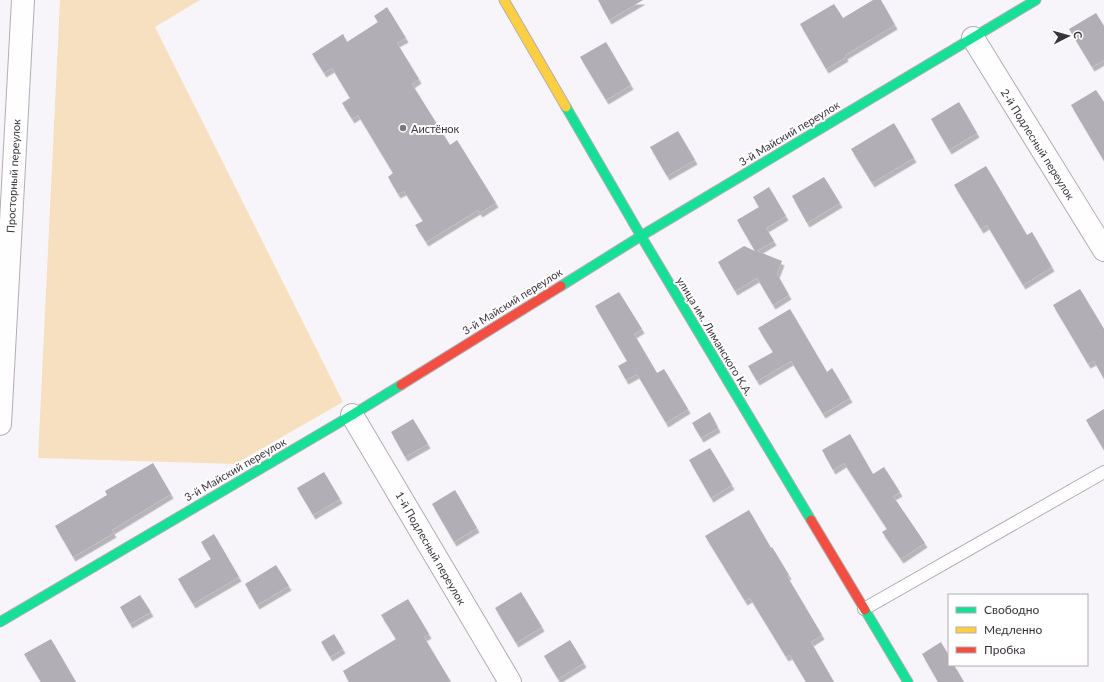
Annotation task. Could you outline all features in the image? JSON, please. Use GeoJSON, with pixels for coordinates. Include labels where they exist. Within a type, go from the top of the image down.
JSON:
{"type":"FeatureCollection","features":[{"type":"Feature","properties":{"kind":"street","name":"Просторный переулок"},"geometry":{"type":"LineString","coordinates":[[0,424],[23,0]]}},
{"type":"Feature","properties":{"kind":"street","name":"улица им. Лиманского К.А."},"geometry":{"type":"LineString","coordinates":[[504,0],[641,236],[908,682]]}},
{"type":"Feature","properties":{"kind":"street","name":"3-й Майский переулок"},"geometry":{"type":"LineString","coordinates":[[0,622],[352,414],[641,236],[1036,0]]}},
{"type":"Feature","properties":{"kind":"street","name":"2-й Подлесный переулок"},"geometry":{"type":"LineString","coordinates":[[973,38],[1104,250]]}},
{"type":"Feature","properties":{"kind":"street","name":"1-й Подлесный переулок"},"geometry":{"type":"LineString","coordinates":[[352,414],[510,682]]}},
{"type":"Feature","properties":{"kind":"lane"},"geometry":{"type":"LineString","coordinates":[[864,609],[1104,472]]}},
{"type":"Feature","properties":{"kind":"shaded area"},"geometry":{"type":"Polygon","coordinates":[[[60,0],[200,0],[155,27],[343,402],[235,464],[38,458],[60,0]]]}},
{"type":"Feature","properties":{"kind":"building"},"geometry":{"type":"Polygon","coordinates":[[[598,0],[643,0],[609,20],[598,0]]]}},
{"type":"Feature","properties":{"kind":"building"},"geometry":{"type":"Polygon","coordinates":[[[873,0],[881,0],[895,25],[845,55],[846,57],[826,69],[800,24],[834,4],[843,18],[873,0]]]}},
{"type":"Feature","properties":{"kind":"building","name":"Аистёнок"},"geometry":{"type":"Polygon","coordinates":[[[387,7],[406,38],[397,43],[419,79],[412,84],[450,145],[457,140],[496,203],[480,213],[478,210],[426,242],[415,225],[423,221],[404,191],[398,194],[388,177],[393,173],[358,115],[352,119],[342,103],[350,98],[332,68],[324,73],[312,54],[343,34],[347,42],[378,22],[374,16],[387,7]]]}},
{"type":"Feature","properties":{"kind":"building"},"geometry":{"type":"Polygon","coordinates":[[[1096,13],[1104,26],[1104,60],[1092,67],[1069,29],[1096,13]]]}},
{"type":"Feature","properties":{"kind":"building"},"geometry":{"type":"Polygon","coordinates":[[[606,42],[631,85],[606,100],[580,57],[606,42]]]}},
{"type":"Feature","properties":{"kind":"building"},"geometry":{"type":"Polygon","coordinates":[[[1096,90],[1104,102],[1104,161],[1071,105],[1096,90]]]}},
{"type":"Feature","properties":{"kind":"building"},"geometry":{"type":"Polygon","coordinates":[[[959,102],[977,133],[949,150],[931,119],[959,102]]]}},
{"type":"Feature","properties":{"kind":"building"},"geometry":{"type":"Polygon","coordinates":[[[894,123],[914,158],[872,183],[851,149],[894,123]]]}},
{"type":"Feature","properties":{"kind":"building"},"geometry":{"type":"Polygon","coordinates":[[[678,131],[695,160],[667,176],[650,147],[678,131]]]}},
{"type":"Feature","properties":{"kind":"building"},"geometry":{"type":"Polygon","coordinates":[[[986,166],[1027,235],[1032,232],[1052,267],[1023,285],[987,225],[981,229],[954,185],[986,166]]]}},
{"type":"Feature","properties":{"kind":"building"},"geometry":{"type":"Polygon","coordinates":[[[824,177],[840,203],[807,223],[792,196],[824,177]]]}},
{"type":"Feature","properties":{"kind":"building"},"geometry":{"type":"Polygon","coordinates":[[[769,187],[786,216],[766,228],[774,241],[757,251],[782,261],[777,274],[789,295],[773,305],[757,278],[735,291],[718,262],[744,246],[755,251],[737,220],[759,207],[753,197],[769,187]]]}},
{"type":"Feature","properties":{"kind":"building"},"geometry":{"type":"Polygon","coordinates":[[[1080,289],[1104,329],[1104,379],[1094,361],[1088,364],[1053,305],[1080,289]]]}},
{"type":"Feature","properties":{"kind":"building"},"geometry":{"type":"Polygon","coordinates":[[[619,292],[642,329],[634,334],[657,373],[664,369],[688,409],[666,423],[637,374],[626,380],[618,366],[627,361],[595,306],[619,292]]]}},
{"type":"Feature","properties":{"kind":"building"},"geometry":{"type":"Polygon","coordinates":[[[790,309],[827,372],[832,368],[850,398],[823,414],[791,361],[757,381],[748,366],[773,352],[758,328],[790,309]]]}},
{"type":"Feature","properties":{"kind":"building"},"geometry":{"type":"Polygon","coordinates":[[[1104,409],[1104,450],[1086,420],[1104,409]]]}},
{"type":"Feature","properties":{"kind":"building"},"geometry":{"type":"Polygon","coordinates":[[[710,412],[718,428],[701,438],[692,423],[710,412]]]}},
{"type":"Feature","properties":{"kind":"building"},"geometry":{"type":"Polygon","coordinates":[[[413,419],[428,444],[405,457],[391,432],[413,419]]]}},
{"type":"Feature","properties":{"kind":"building"},"geometry":{"type":"Polygon","coordinates":[[[850,434],[873,474],[884,467],[900,492],[893,496],[925,543],[901,559],[882,532],[887,529],[844,463],[833,470],[822,450],[850,434]]]}},
{"type":"Feature","properties":{"kind":"building"},"geometry":{"type":"Polygon","coordinates":[[[710,448],[732,485],[711,498],[689,460],[710,448]]]}},
{"type":"Feature","properties":{"kind":"building"},"geometry":{"type":"Polygon","coordinates":[[[153,463],[171,494],[112,530],[114,533],[73,557],[55,526],[107,495],[105,491],[153,463]]]}},
{"type":"Feature","properties":{"kind":"building"},"geometry":{"type":"Polygon","coordinates":[[[324,472],[340,499],[313,515],[297,488],[324,472]]]}},
{"type":"Feature","properties":{"kind":"building"},"geometry":{"type":"Polygon","coordinates":[[[455,490],[477,528],[454,542],[432,504],[455,490]]]}},
{"type":"Feature","properties":{"kind":"building"},"geometry":{"type":"Polygon","coordinates":[[[749,510],[789,575],[787,576],[822,635],[811,642],[834,682],[806,682],[790,655],[786,657],[750,598],[745,601],[705,536],[749,510]]]}},
{"type":"Feature","properties":{"kind":"building"},"geometry":{"type":"Polygon","coordinates":[[[214,534],[239,577],[193,604],[178,579],[211,559],[201,542],[214,534]]]}},
{"type":"Feature","properties":{"kind":"building"},"geometry":{"type":"Polygon","coordinates":[[[276,565],[289,586],[257,605],[245,584],[276,565]]]}},
{"type":"Feature","properties":{"kind":"building"},"geometry":{"type":"Polygon","coordinates":[[[521,592],[542,627],[516,643],[495,608],[521,592]]]}},
{"type":"Feature","properties":{"kind":"building"},"geometry":{"type":"Polygon","coordinates":[[[140,595],[151,612],[130,624],[120,607],[140,595]]]}},
{"type":"Feature","properties":{"kind":"building"},"geometry":{"type":"Polygon","coordinates":[[[408,599],[429,634],[424,637],[451,682],[349,682],[343,671],[396,639],[381,615],[408,599]]]}},
{"type":"Feature","properties":{"kind":"building"},"geometry":{"type":"Polygon","coordinates":[[[334,634],[343,649],[330,657],[321,642],[334,634]]]}},
{"type":"Feature","properties":{"kind":"building"},"geometry":{"type":"Polygon","coordinates":[[[51,639],[76,682],[41,682],[24,654],[51,639]]]}},
{"type":"Feature","properties":{"kind":"building"},"geometry":{"type":"Polygon","coordinates":[[[570,640],[584,663],[558,679],[544,656],[570,640]]]}},
{"type":"Feature","properties":{"kind":"building"},"geometry":{"type":"Polygon","coordinates":[[[941,642],[948,654],[948,666],[955,666],[964,682],[938,682],[922,654],[941,642]]]}},
{"type":"Feature","properties":{"kind":"traffic: fast"},"geometry":{"type":"LineString","coordinates":[[561,286],[641,236],[1036,0]]}},
{"type":"Feature","properties":{"kind":"traffic: fast"},"geometry":{"type":"LineString","coordinates":[[566,107],[641,236],[811,520]]}},
{"type":"Feature","properties":{"kind":"traffic: fast"},"geometry":{"type":"LineString","coordinates":[[0,622],[401,385]]}},
{"type":"Feature","properties":{"kind":"traffic: fast"},"geometry":{"type":"LineString","coordinates":[[865,610],[908,682]]}},
{"type":"Feature","properties":{"kind":"traffic: slow"},"geometry":{"type":"LineString","coordinates":[[504,0],[566,107]]}},
{"type":"Feature","properties":{"kind":"traffic: jam"},"geometry":{"type":"LineString","coordinates":[[401,385],[561,286]]}},
{"type":"Feature","properties":{"kind":"traffic: jam"},"geometry":{"type":"LineString","coordinates":[[811,520],[865,610]]}},
{"type":"Feature","properties":{"kind":"place","name":"Аистёнок"},"geometry":{"type":"Point","coordinates":[403,128]}}]}
